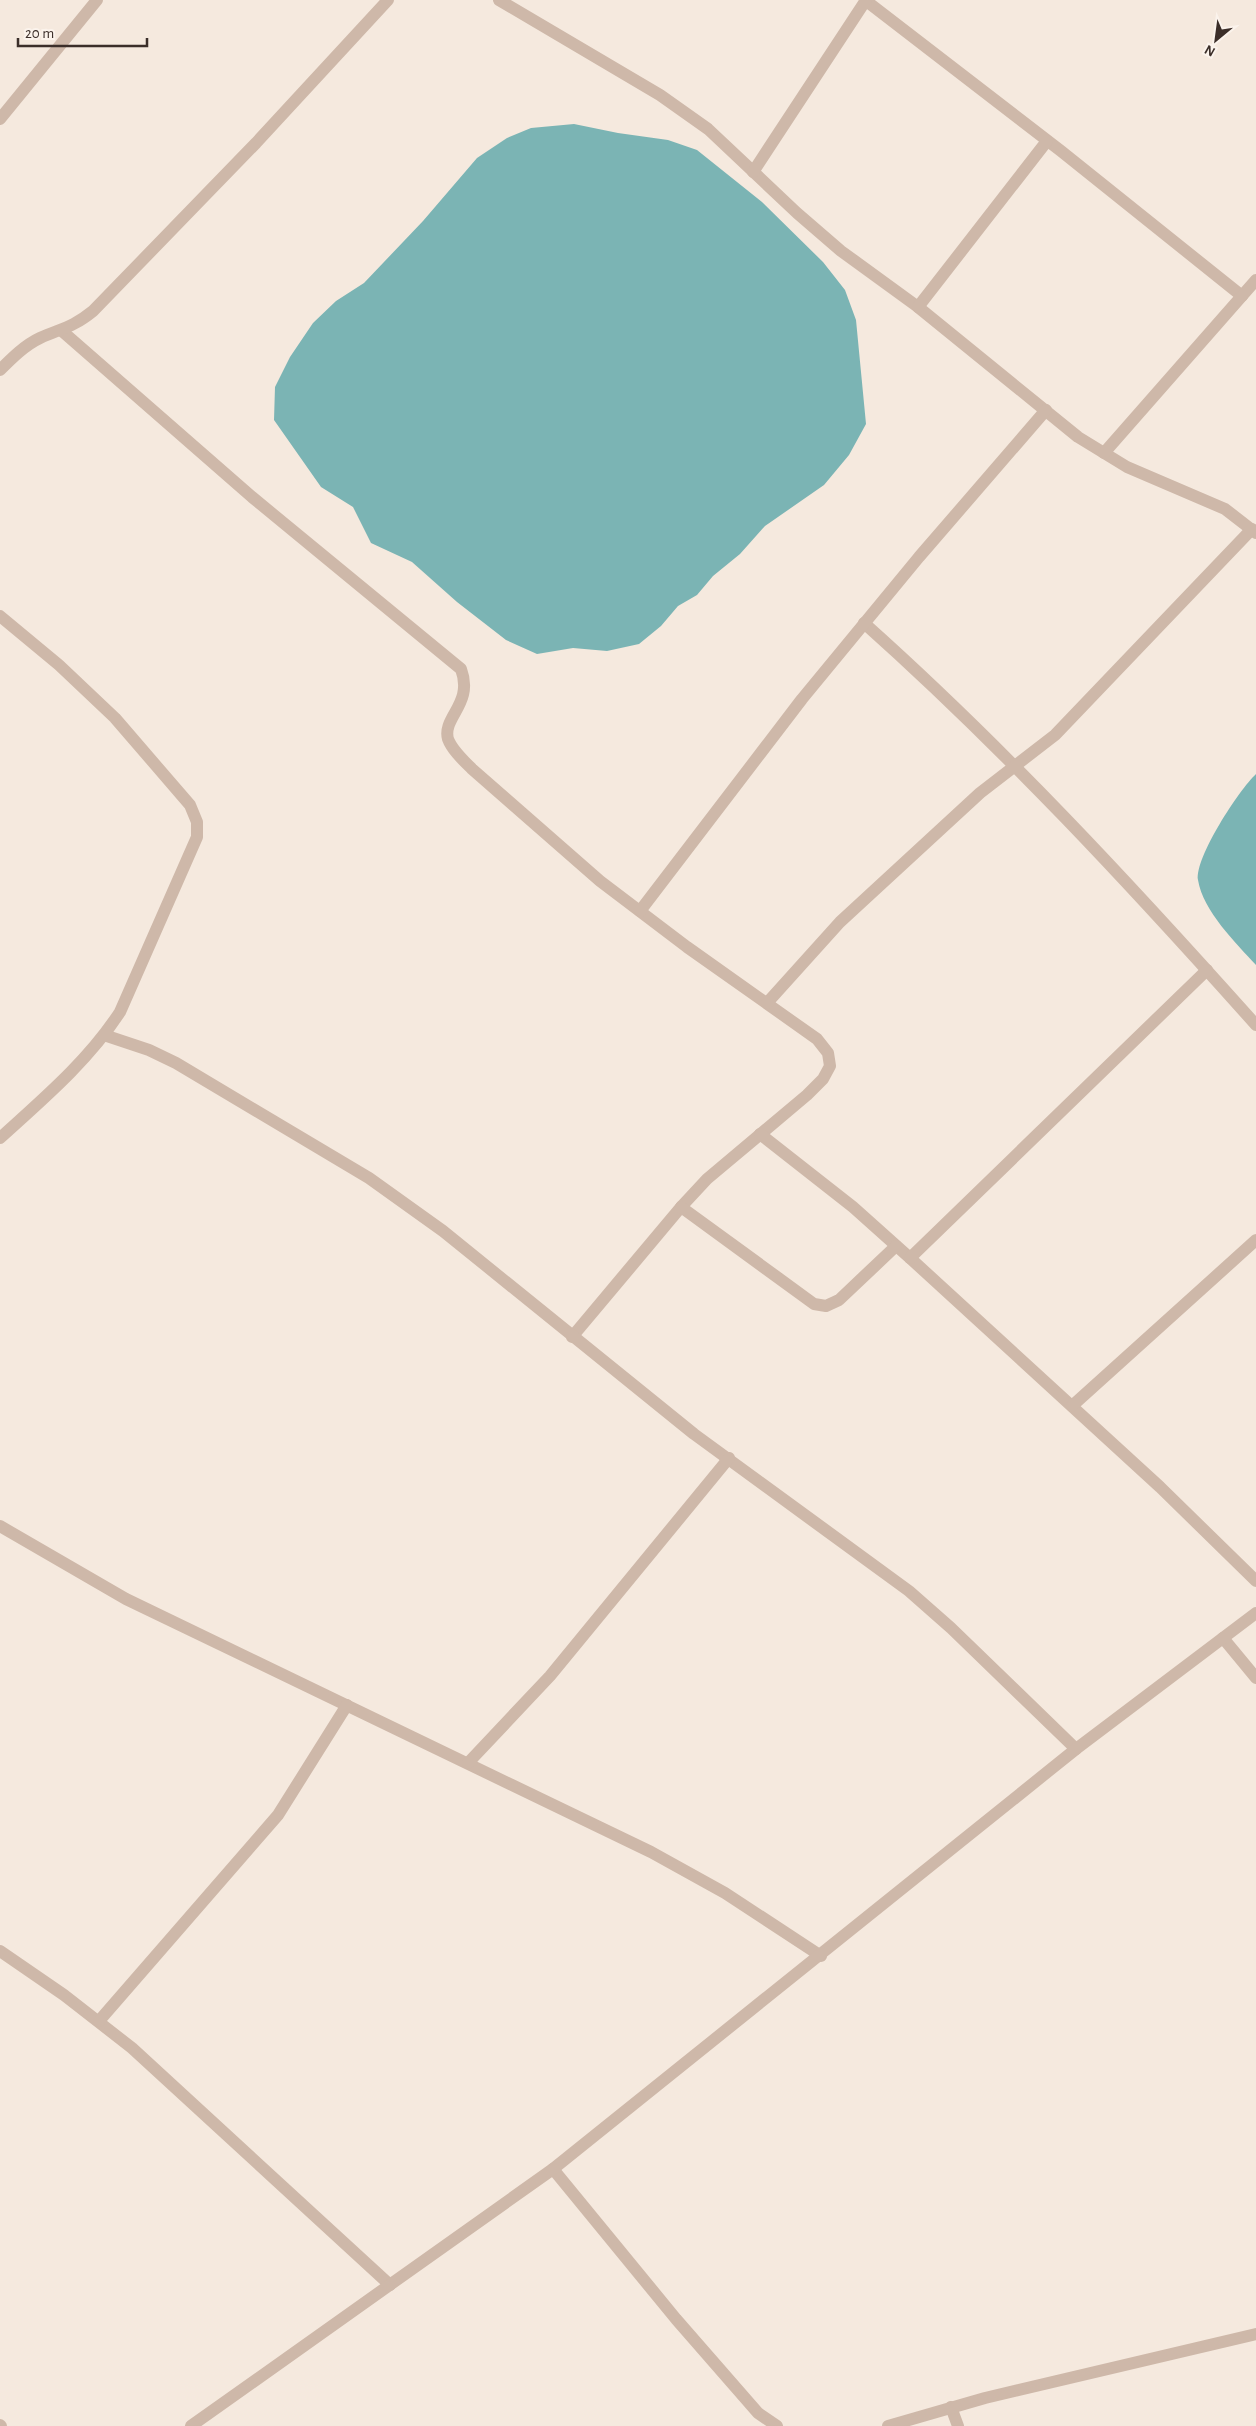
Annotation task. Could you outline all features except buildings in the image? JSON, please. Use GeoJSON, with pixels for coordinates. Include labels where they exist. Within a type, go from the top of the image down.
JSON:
{"type":"FeatureCollection","features":[{"type":"Feature","properties":{"kind":"street"},"geometry":{"type":"LineString","coordinates":[[0,119],[97,0]]}},
{"type":"Feature","properties":{"kind":"street"},"geometry":{"type":"LineString","coordinates":[[0,370],[15,355],[39,338],[76,325],[93,311],[256,143],[388,0]]}},
{"type":"Feature","properties":{"kind":"street"},"geometry":{"type":"LineString","coordinates":[[499,0],[660,96],[708,129],[841,251],[918,307],[1078,437],[1127,467],[1226,509],[1254,531],[1055,735],[980,794],[840,922],[767,1003]]}},
{"type":"Feature","properties":{"kind":"street"},"geometry":{"type":"LineString","coordinates":[[753,172],[866,0],[1242,296]]}},
{"type":"Feature","properties":{"kind":"street"},"geometry":{"type":"LineString","coordinates":[[918,307],[1047,142]]}},
{"type":"Feature","properties":{"kind":"street"},"geometry":{"type":"LineString","coordinates":[[1104,453],[1256,280]]}},
{"type":"Feature","properties":{"kind":"street"},"geometry":{"type":"LineString","coordinates":[[62,331],[259,503],[461,669],[466,682],[464,695],[449,726],[448,738],[457,753],[472,769],[600,881],[817,1039],[828,1053],[830,1066],[823,1079],[807,1095],[707,1179],[681,1207],[572,1337]]}},
{"type":"Feature","properties":{"kind":"street"},"geometry":{"type":"LineString","coordinates":[[640,911],[741,777],[864,623],[1046,410]]}},
{"type":"Feature","properties":{"kind":"street"},"geometry":{"type":"LineString","coordinates":[[0,616],[59,665],[115,718],[190,805],[197,822],[197,837],[132,987],[104,1036],[73,1070],[0,1138]]}},
{"type":"Feature","properties":{"kind":"street"},"geometry":{"type":"LineString","coordinates":[[864,623],[924,677],[1017,766],[1256,1025]]}},
{"type":"Feature","properties":{"kind":"street"},"geometry":{"type":"LineString","coordinates":[[910,1258],[1207,970]]}},
{"type":"Feature","properties":{"kind":"street"},"geometry":{"type":"LineString","coordinates":[[104,1036],[149,1050],[176,1063],[370,1178],[443,1231],[668,1413],[910,1591],[951,1628],[1076,1750]]}},
{"type":"Feature","properties":{"kind":"street"},"geometry":{"type":"LineString","coordinates":[[760,1134],[853,1207],[910,1258],[1160,1487],[1256,1581]]}},
{"type":"Feature","properties":{"kind":"street"},"geometry":{"type":"LineString","coordinates":[[681,1207],[814,1304],[826,1306],[839,1300],[896,1246]]}},
{"type":"Feature","properties":{"kind":"street"},"geometry":{"type":"LineString","coordinates":[[1072,1406],[1256,1240]]}},
{"type":"Feature","properties":{"kind":"street"},"geometry":{"type":"LineString","coordinates":[[468,1763],[556,1670],[729,1458]]}},
{"type":"Feature","properties":{"kind":"street"},"geometry":{"type":"LineString","coordinates":[[0,1526],[126,1599],[651,1852],[725,1893],[821,1956]]}},
{"type":"Feature","properties":{"kind":"street"},"geometry":{"type":"LineString","coordinates":[[191,2426],[553,2169],[1076,1750],[1256,1614]]}},
{"type":"Feature","properties":{"kind":"street"},"geometry":{"type":"LineString","coordinates":[[1223,1638],[1256,1678]]}},
{"type":"Feature","properties":{"kind":"street"},"geometry":{"type":"LineString","coordinates":[[99,2020],[278,1815],[347,1705]]}},
{"type":"Feature","properties":{"kind":"street"},"geometry":{"type":"LineString","coordinates":[[0,1951],[99,2020],[203,2112],[390,2285]]}},
{"type":"Feature","properties":{"kind":"street"},"geometry":{"type":"LineString","coordinates":[[553,2169],[676,2319],[758,2413],[777,2426]]}},
{"type":"Feature","properties":{"kind":"street"},"geometry":{"type":"LineString","coordinates":[[888,2426],[951,2407],[1187,2348],[1256,2334]]}},
{"type":"Feature","properties":{"kind":"street"},"geometry":{"type":"LineString","coordinates":[[951,2407],[958,2426]]}},
{"type":"Feature","properties":{"kind":"water"},"geometry":{"type":"Polygon","coordinates":[[[574,124],[668,140],[697,150],[762,202],[823,262],[845,290],[856,320],[866,424],[849,455],[824,485],[765,526],[740,554],[713,576],[697,595],[678,606],[661,626],[639,644],[607,651],[573,648],[537,654],[506,640],[457,602],[412,562],[371,543],[353,507],[321,487],[274,420],[275,387],[290,357],[313,323],[336,301],[364,283],[423,221],[477,158],[507,138],[531,128],[574,124]]]}},
{"type":"Feature","properties":{"kind":"water"},"geometry":{"type":"Polygon","coordinates":[[[1256,774],[1256,965],[1213,915],[1201,892],[1198,880],[1203,856],[1220,824],[1239,794],[1256,774]]]}}]}
